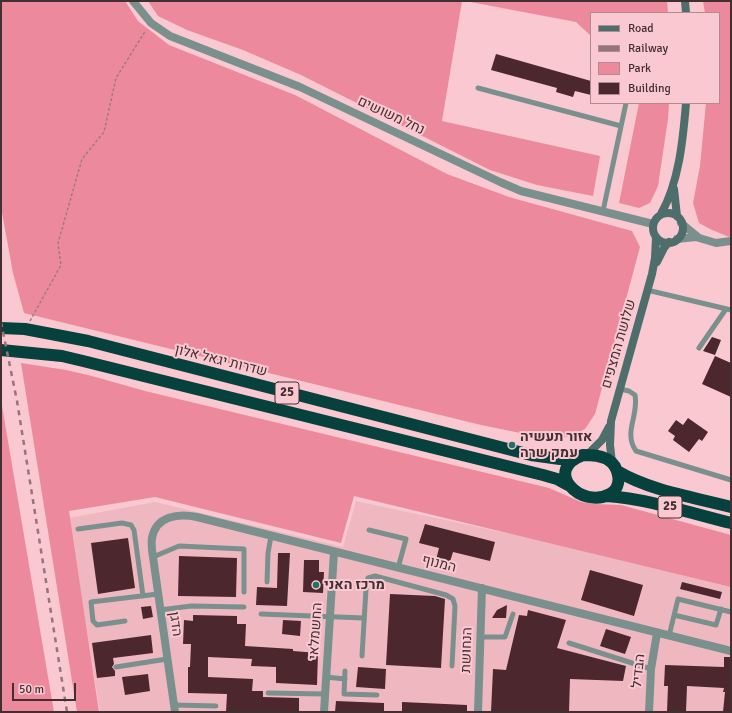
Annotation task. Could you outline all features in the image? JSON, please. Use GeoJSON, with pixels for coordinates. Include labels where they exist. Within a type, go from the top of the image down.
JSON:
{"type":"FeatureCollection","features":[{"type":"Feature","properties":{"kind":"highway","name":"שדרות יגאל אלון"},"geometry":{"type":"LineString","coordinates":[[1,328],[25,329],[66,336],[531,456],[560,460],[574,459]]}},
{"type":"Feature","properties":{"kind":"highway","name":"25"},"geometry":{"type":"LineString","coordinates":[[1,350],[62,356],[543,475],[557,479],[585,496],[597,498],[607,496],[623,497],[731,523]]}},
{"type":"Feature","properties":{"kind":"highway","name":"25"},"geometry":{"type":"LineString","coordinates":[[574,459],[587,455],[600,456],[627,476],[660,488],[731,507]]}},
{"type":"Feature","properties":{"kind":"highway"},"geometry":{"type":"LineString","coordinates":[[568,485],[565,478],[566,471],[569,463],[574,459]]}},
{"type":"Feature","properties":{"kind":"highway"},"geometry":{"type":"LineString","coordinates":[[607,496],[617,487],[619,478],[615,467]]}},
{"type":"Feature","properties":{"kind":"street","name":"נחל משושים"},"geometry":{"type":"LineString","coordinates":[[133,1],[151,23],[170,36],[300,87],[500,182],[526,192],[653,224]]}},
{"type":"Feature","properties":{"kind":"street"},"geometry":{"type":"LineString","coordinates":[[684,1],[686,12]]}},
{"type":"Feature","properties":{"kind":"street"},"geometry":{"type":"LineString","coordinates":[[686,104],[674,186],[661,214],[653,224],[654,233],[656,237],[664,242],[690,237],[700,238],[716,243],[731,241]]}},
{"type":"Feature","properties":{"kind":"street"},"geometry":{"type":"LineString","coordinates":[[674,186],[682,231],[677,239]]}},
{"type":"Feature","properties":{"kind":"street"},"geometry":{"type":"LineString","coordinates":[[661,214],[669,213],[679,219],[691,232],[700,238]]}},
{"type":"Feature","properties":{"kind":"street","name":"שלושת המצפים"},"geometry":{"type":"LineString","coordinates":[[587,455],[602,440],[611,421],[652,274],[657,248],[656,237]]}},
{"type":"Feature","properties":{"kind":"street","name":"שלושת המצפים"},"geometry":{"type":"LineString","coordinates":[[652,274],[660,256],[669,242]]}},
{"type":"Feature","properties":{"kind":"street","name":"שלושת המצפים"},"geometry":{"type":"LineString","coordinates":[[611,421],[610,445],[615,467]]}},
{"type":"Feature","properties":{"kind":"street","name":"המנוף"},"geometry":{"type":"LineString","coordinates":[[152,539],[155,528],[162,521],[173,516],[185,514],[731,651]]}},
{"type":"Feature","properties":{"kind":"street","name":"הדגן"},"geometry":{"type":"LineString","coordinates":[[152,539],[153,557],[174,709]]}},
{"type":"Feature","properties":{"kind":"street","name":"החשמלאי"},"geometry":{"type":"LineString","coordinates":[[324,712],[334,552]]}},
{"type":"Feature","properties":{"kind":"street","name":"הנחושת"},"geometry":{"type":"LineString","coordinates":[[478,712],[482,588]]}},
{"type":"Feature","properties":{"kind":"street","name":"הבדיל"},"geometry":{"type":"LineString","coordinates":[[649,712],[651,669],[657,633]]}},
{"type":"Feature","properties":{"kind":"lane"},"geometry":{"type":"LineString","coordinates":[[478,88],[621,126]]}},
{"type":"Feature","properties":{"kind":"lane"},"geometry":{"type":"LineString","coordinates":[[603,211],[626,104]]}},
{"type":"Feature","properties":{"kind":"lane"},"geometry":{"type":"LineString","coordinates":[[647,290],[729,309],[699,348]]}},
{"type":"Feature","properties":{"kind":"lane"},"geometry":{"type":"LineString","coordinates":[[620,389],[635,395],[636,404],[630,434],[631,444],[636,451],[731,480]]}},
{"type":"Feature","properties":{"kind":"lane"},"geometry":{"type":"LineString","coordinates":[[78,529],[122,522],[131,525],[134,530],[143,596]]}},
{"type":"Feature","properties":{"kind":"lane"},"geometry":{"type":"LineString","coordinates":[[369,530],[406,539],[398,568]]}},
{"type":"Feature","properties":{"kind":"lane"},"geometry":{"type":"LineString","coordinates":[[267,582],[268,553],[271,536]]}},
{"type":"Feature","properties":{"kind":"lane"},"geometry":{"type":"LineString","coordinates":[[153,557],[179,546],[244,549],[244,592]]}},
{"type":"Feature","properties":{"kind":"lane"},"geometry":{"type":"LineString","coordinates":[[362,656],[368,578],[375,576],[446,595],[453,599],[455,606],[452,666]]}},
{"type":"Feature","properties":{"kind":"lane"},"geometry":{"type":"LineString","coordinates":[[125,622],[96,625],[93,621],[91,602],[158,594]]}},
{"type":"Feature","properties":{"kind":"lane"},"geometry":{"type":"LineString","coordinates":[[669,636],[678,600],[731,612]]}},
{"type":"Feature","properties":{"kind":"lane"},"geometry":{"type":"LineString","coordinates":[[160,610],[191,606],[244,607]]}},
{"type":"Feature","properties":{"kind":"lane"},"geometry":{"type":"LineString","coordinates":[[674,615],[716,626],[721,610]]}},
{"type":"Feature","properties":{"kind":"lane"},"geometry":{"type":"LineString","coordinates":[[261,614],[364,618]]}},
{"type":"Feature","properties":{"kind":"lane"},"geometry":{"type":"LineString","coordinates":[[480,637],[505,637],[513,614]]}},
{"type":"Feature","properties":{"kind":"lane"},"geometry":{"type":"LineString","coordinates":[[569,642],[651,669]]}},
{"type":"Feature","properties":{"kind":"lane"},"geometry":{"type":"LineString","coordinates":[[116,667],[167,659]]}},
{"type":"Feature","properties":{"kind":"lane"},"geometry":{"type":"LineString","coordinates":[[345,671],[344,694],[377,695]]}},
{"type":"Feature","properties":{"kind":"lane"},"geometry":{"type":"LineString","coordinates":[[326,677],[345,679]]}},
{"type":"Feature","properties":{"kind":"lane"},"geometry":{"type":"LineString","coordinates":[[268,693],[325,694]]}},
{"type":"Feature","properties":{"kind":"lane"},"geometry":{"type":"LineString","coordinates":[[174,709],[216,706]]}},
{"type":"Feature","properties":{"kind":"path"},"geometry":{"type":"LineString","coordinates":[[25,329],[61,265],[58,243],[82,158],[104,132],[116,78],[151,23]]}},
{"type":"Feature","properties":{"kind":"shaded area"},"geometry":{"type":"Polygon","coordinates":[[[356,501],[731,581],[731,712],[100,712],[69,518],[155,502],[343,547],[356,501]]]}},
{"type":"Feature","properties":{"kind":"green space"},"geometry":{"type":"Polygon","coordinates":[[[1,1],[125,1],[138,21],[169,45],[295,95],[447,174],[509,197],[632,231],[640,247],[595,414],[585,429],[571,436],[550,439],[481,425],[24,313],[13,273],[1,207],[1,1]]]}},
{"type":"Feature","properties":{"kind":"green space"},"geometry":{"type":"Polygon","coordinates":[[[148,1],[462,1],[442,121],[600,156],[593,196],[537,185],[490,170],[301,75],[243,50],[187,30],[158,16],[148,1]]]}},
{"type":"Feature","properties":{"kind":"green space"},"geometry":{"type":"Polygon","coordinates":[[[465,1],[667,1],[668,12],[590,12],[590,35],[576,22],[465,1]]]}},
{"type":"Feature","properties":{"kind":"green space"},"geometry":{"type":"Polygon","coordinates":[[[703,1],[731,1],[731,236],[729,237],[699,223],[693,203],[700,166],[706,104],[720,104],[720,12],[705,12],[703,1]]]}},
{"type":"Feature","properties":{"kind":"green space"},"geometry":{"type":"Polygon","coordinates":[[[639,104],[669,104],[658,186],[650,203],[639,208],[619,203],[639,104]]]}},
{"type":"Feature","properties":{"kind":"green space"},"geometry":{"type":"Polygon","coordinates":[[[21,363],[66,370],[92,376],[145,391],[549,488],[581,502],[621,505],[731,535],[731,587],[354,496],[341,543],[155,497],[69,511],[99,712],[77,712],[21,363]]]}},
{"type":"Feature","properties":{"kind":"green space"},"geometry":{"type":"Polygon","coordinates":[[[1,400],[54,712],[1,712],[1,400]]]}},
{"type":"Feature","properties":{"kind":"building"},"geometry":{"type":"Polygon","coordinates":[[[496,54],[590,81],[590,95],[575,91],[573,97],[556,92],[557,88],[491,70],[496,54]]]}},
{"type":"Feature","properties":{"kind":"building"},"geometry":{"type":"Polygon","coordinates":[[[712,337],[721,340],[715,355],[703,351],[712,337]]]}},
{"type":"Feature","properties":{"kind":"building"},"geometry":{"type":"Polygon","coordinates":[[[715,356],[731,363],[731,397],[702,384],[715,356]]]}},
{"type":"Feature","properties":{"kind":"building"},"geometry":{"type":"Polygon","coordinates":[[[688,418],[708,432],[702,441],[699,439],[689,452],[673,440],[675,436],[668,431],[676,420],[683,425],[688,418]]]}},
{"type":"Feature","properties":{"kind":"building"},"geometry":{"type":"Polygon","coordinates":[[[425,524],[495,542],[490,561],[453,552],[448,568],[435,564],[439,548],[419,543],[425,524]]]}},
{"type":"Feature","properties":{"kind":"building"},"geometry":{"type":"Polygon","coordinates":[[[128,538],[135,588],[98,594],[91,543],[128,538]]]}},
{"type":"Feature","properties":{"kind":"building"},"geometry":{"type":"Polygon","coordinates":[[[278,553],[290,553],[287,606],[256,605],[257,587],[277,588],[278,553]]]}},
{"type":"Feature","properties":{"kind":"building"},"geometry":{"type":"Polygon","coordinates":[[[179,556],[237,558],[236,597],[178,596],[179,556]]]}},
{"type":"Feature","properties":{"kind":"building"},"geometry":{"type":"Polygon","coordinates":[[[304,560],[319,560],[319,572],[324,572],[323,593],[303,592],[304,560]]]}},
{"type":"Feature","properties":{"kind":"building"},"geometry":{"type":"Polygon","coordinates":[[[590,570],[643,585],[634,616],[581,600],[590,570]]]}},
{"type":"Feature","properties":{"kind":"building"},"geometry":{"type":"Polygon","coordinates":[[[682,582],[722,592],[720,599],[680,589],[682,582]]]}},
{"type":"Feature","properties":{"kind":"building"},"geometry":{"type":"Polygon","coordinates":[[[390,594],[435,596],[445,599],[441,668],[386,665],[390,594]]]}},
{"type":"Feature","properties":{"kind":"building"},"geometry":{"type":"Polygon","coordinates":[[[507,605],[506,618],[492,618],[497,610],[507,605]]]}},
{"type":"Feature","properties":{"kind":"building"},"geometry":{"type":"Polygon","coordinates":[[[151,606],[153,617],[143,619],[141,607],[151,606]]]}},
{"type":"Feature","properties":{"kind":"building"},"geometry":{"type":"Polygon","coordinates":[[[528,610],[566,620],[557,648],[626,666],[623,681],[570,679],[569,712],[491,712],[493,669],[506,670],[519,615],[527,616],[528,610]]]}},
{"type":"Feature","properties":{"kind":"building"},"geometry":{"type":"Polygon","coordinates":[[[193,615],[237,616],[237,624],[246,624],[245,646],[293,649],[293,651],[318,653],[317,685],[276,683],[276,667],[251,666],[252,659],[208,657],[208,677],[253,679],[252,691],[263,691],[263,697],[299,698],[299,712],[226,712],[227,694],[188,693],[188,667],[190,667],[191,644],[183,644],[184,620],[193,621],[193,615]]]}},
{"type":"Feature","properties":{"kind":"building"},"geometry":{"type":"Polygon","coordinates":[[[283,620],[301,621],[300,636],[282,634],[283,620]]]}},
{"type":"Feature","properties":{"kind":"building"},"geometry":{"type":"Polygon","coordinates":[[[606,629],[631,637],[625,654],[600,646],[606,629]]]}},
{"type":"Feature","properties":{"kind":"building"},"geometry":{"type":"Polygon","coordinates":[[[151,635],[153,653],[113,658],[114,664],[112,667],[115,671],[115,676],[97,678],[92,643],[151,635]]]}},
{"type":"Feature","properties":{"kind":"building"},"geometry":{"type":"Polygon","coordinates":[[[724,657],[731,657],[731,712],[723,712],[724,688],[687,686],[686,712],[667,712],[668,686],[664,686],[665,665],[724,667],[724,657]]]}},
{"type":"Feature","properties":{"kind":"building"},"geometry":{"type":"Polygon","coordinates":[[[358,667],[386,669],[385,689],[356,687],[358,667]]]}},
{"type":"Feature","properties":{"kind":"building"},"geometry":{"type":"Polygon","coordinates":[[[148,674],[150,691],[125,695],[122,677],[148,674]]]}},
{"type":"Feature","properties":{"kind":"building"},"geometry":{"type":"Polygon","coordinates":[[[336,701],[384,703],[384,712],[335,712],[336,701]]]}},
{"type":"Feature","properties":{"kind":"building"},"geometry":{"type":"Polygon","coordinates":[[[402,702],[467,705],[467,712],[402,712],[402,702]]]}},
{"type":"Feature","properties":{"kind":"railway"},"geometry":{"type":"LineString","coordinates":[[1,322],[17,401],[67,712]]}},
{"type":"Feature","properties":{"kind":"place","name":"אזור תעשיה עמק שרה"},"geometry":{"type":"Point","coordinates":[512,445]}},
{"type":"Feature","properties":{"kind":"place","name":"מרכז האני"},"geometry":{"type":"Point","coordinates":[316,585]}}]}
